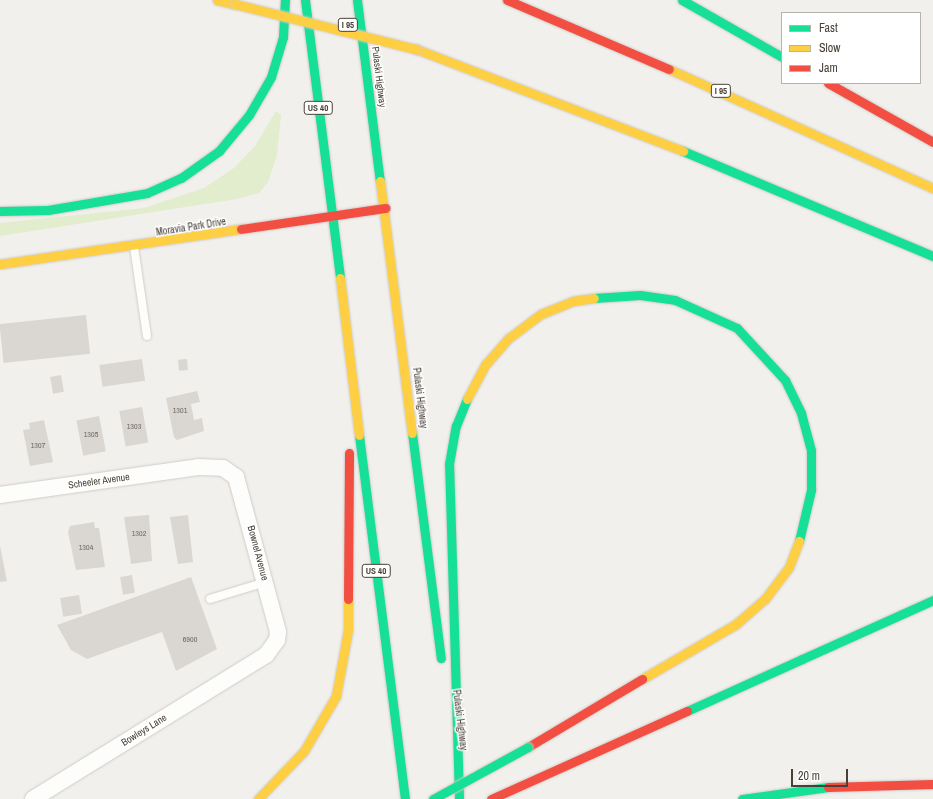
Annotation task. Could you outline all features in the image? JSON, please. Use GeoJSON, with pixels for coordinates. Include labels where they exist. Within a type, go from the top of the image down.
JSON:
{"type":"FeatureCollection","features":[{"type":"Feature","properties":{"kind":"main road"},"geometry":{"type":"LineString","coordinates":[[217,0],[416,49]]}},
{"type":"Feature","properties":{"kind":"main road","name":"I 95"},"geometry":{"type":"LineString","coordinates":[[280,0],[416,49],[697,157],[933,256]]}},
{"type":"Feature","properties":{"kind":"main road"},"geometry":{"type":"LineString","coordinates":[[0,211],[48,210],[108,202],[147,193],[181,178],[219,151],[249,115],[271,77],[283,38],[285,0]]}},
{"type":"Feature","properties":{"kind":"main road","name":"US 40"},"geometry":{"type":"LineString","coordinates":[[305,0],[405,799]]}},
{"type":"Feature","properties":{"kind":"main road","name":"Pulaski Highway"},"geometry":{"type":"LineString","coordinates":[[357,0],[385,208],[442,666]]}},
{"type":"Feature","properties":{"kind":"main road","name":"I 95"},"geometry":{"type":"LineString","coordinates":[[507,0],[726,93],[933,188]]}},
{"type":"Feature","properties":{"kind":"main road"},"geometry":{"type":"LineString","coordinates":[[682,0],[781,56]]}},
{"type":"Feature","properties":{"kind":"main road"},"geometry":{"type":"LineString","coordinates":[[830,84],[933,142]]}},
{"type":"Feature","properties":{"kind":"main road","name":"Moravia Park Drive"},"geometry":{"type":"LineString","coordinates":[[0,264],[134,246],[385,208]]}},
{"type":"Feature","properties":{"kind":"main road"},"geometry":{"type":"LineString","coordinates":[[433,799],[528,746],[736,624],[765,599],[788,567],[804,529],[811,490],[811,451],[802,413],[785,380],[736,328],[675,300],[640,295],[606,296],[573,301],[541,314],[510,338],[486,364],[468,396],[456,426],[449,464],[459,798]]}},
{"type":"Feature","properties":{"kind":"main road"},"geometry":{"type":"LineString","coordinates":[[258,799],[304,751],[336,696],[348,630],[349,441],[347,344]]}},
{"type":"Feature","properties":{"kind":"main road"},"geometry":{"type":"LineString","coordinates":[[491,799],[933,600]]}},
{"type":"Feature","properties":{"kind":"main road","name":"Pulaski Highway"},"geometry":{"type":"LineString","coordinates":[[445,689],[459,798]]}},
{"type":"Feature","properties":{"kind":"main road"},"geometry":{"type":"LineString","coordinates":[[742,799],[828,787],[933,784]]}},
{"type":"Feature","properties":{"kind":"street","name":"Scheeler Avenue"},"geometry":{"type":"LineString","coordinates":[[0,495],[198,467]]}},
{"type":"Feature","properties":{"kind":"street","name":"Bownel Avenue"},"geometry":{"type":"LineString","coordinates":[[198,467],[224,468],[236,478],[266,582],[277,640],[266,655],[256,661]]}},
{"type":"Feature","properties":{"kind":"street","name":"Bowleys Lane"},"geometry":{"type":"LineString","coordinates":[[33,799],[256,661]]}},
{"type":"Feature","properties":{"kind":"lane"},"geometry":{"type":"LineString","coordinates":[[134,246],[147,336]]}},
{"type":"Feature","properties":{"kind":"lane"},"geometry":{"type":"LineString","coordinates":[[210,599],[266,582]]}},
{"type":"Feature","properties":{"kind":"green space"},"geometry":{"type":"Polygon","coordinates":[[[276,111],[281,115],[277,155],[268,182],[259,193],[237,199],[0,236],[0,223],[144,208],[204,188],[234,168],[255,146],[276,111]]]}},
{"type":"Feature","properties":{"kind":"building"},"geometry":{"type":"Polygon","coordinates":[[[86,315],[90,354],[4,363],[0,324],[86,315]]]}},
{"type":"Feature","properties":{"kind":"building"},"geometry":{"type":"Polygon","coordinates":[[[142,359],[145,381],[102,387],[99,365],[142,359]]]}},
{"type":"Feature","properties":{"kind":"building"},"geometry":{"type":"Polygon","coordinates":[[[187,359],[188,370],[179,371],[178,360],[187,359]]]}},
{"type":"Feature","properties":{"kind":"building"},"geometry":{"type":"Polygon","coordinates":[[[61,375],[64,392],[53,394],[50,377],[61,375]]]}},
{"type":"Feature","properties":{"kind":"building"},"geometry":{"type":"Polygon","coordinates":[[[197,391],[200,402],[191,404],[194,420],[202,418],[204,431],[177,440],[174,437],[166,398],[197,391]]]}},
{"type":"Feature","properties":{"kind":"building"},"geometry":{"type":"Polygon","coordinates":[[[142,407],[148,442],[126,446],[119,411],[142,407]]]}},
{"type":"Feature","properties":{"kind":"building"},"geometry":{"type":"Polygon","coordinates":[[[99,416],[106,451],[83,456],[76,420],[99,416]]]}},
{"type":"Feature","properties":{"kind":"building"},"geometry":{"type":"Polygon","coordinates":[[[44,420],[53,462],[30,466],[23,430],[30,429],[29,423],[44,420]]]}},
{"type":"Feature","properties":{"kind":"building"},"geometry":{"type":"Polygon","coordinates":[[[149,515],[152,561],[131,564],[124,517],[149,515]]]}},
{"type":"Feature","properties":{"kind":"building"},"geometry":{"type":"Polygon","coordinates":[[[188,515],[193,562],[178,564],[170,517],[188,515]]]}},
{"type":"Feature","properties":{"kind":"building"},"geometry":{"type":"Polygon","coordinates":[[[94,522],[95,528],[99,528],[105,567],[76,570],[68,532],[70,526],[94,522]]]}},
{"type":"Feature","properties":{"kind":"building"},"geometry":{"type":"Polygon","coordinates":[[[0,546],[7,581],[0,582],[0,546]]]}},
{"type":"Feature","properties":{"kind":"building"},"geometry":{"type":"Polygon","coordinates":[[[132,575],[135,593],[123,595],[120,577],[132,575]]]}},
{"type":"Feature","properties":{"kind":"building"},"geometry":{"type":"Polygon","coordinates":[[[191,577],[217,649],[176,671],[162,632],[87,659],[71,650],[57,625],[191,577]]]}},
{"type":"Feature","properties":{"kind":"building"},"geometry":{"type":"Polygon","coordinates":[[[79,595],[82,614],[63,617],[60,598],[79,595]]]}},
{"type":"Feature","properties":{"kind":"traffic: fast"},"geometry":{"type":"LineString","coordinates":[[0,211],[48,210],[147,193],[181,178],[219,151],[249,115],[271,77],[283,37],[285,0]]}},
{"type":"Feature","properties":{"kind":"traffic: fast"},"geometry":{"type":"LineString","coordinates":[[305,0],[340,278]]}},
{"type":"Feature","properties":{"kind":"traffic: fast"},"geometry":{"type":"LineString","coordinates":[[357,0],[380,181]]}},
{"type":"Feature","properties":{"kind":"traffic: fast"},"geometry":{"type":"LineString","coordinates":[[682,0],[781,56]]}},
{"type":"Feature","properties":{"kind":"traffic: fast"},"geometry":{"type":"LineString","coordinates":[[683,151],[933,256]]}},
{"type":"Feature","properties":{"kind":"traffic: fast"},"geometry":{"type":"LineString","coordinates":[[594,298],[640,295],[675,300],[737,328],[785,380],[801,413],[811,451],[811,490],[799,541]]}},
{"type":"Feature","properties":{"kind":"traffic: fast"},"geometry":{"type":"LineString","coordinates":[[459,798],[449,464],[456,426],[467,399]]}},
{"type":"Feature","properties":{"kind":"traffic: fast"},"geometry":{"type":"LineString","coordinates":[[412,433],[441,658]]}},
{"type":"Feature","properties":{"kind":"traffic: fast"},"geometry":{"type":"LineString","coordinates":[[359,435],[405,799]]}},
{"type":"Feature","properties":{"kind":"traffic: fast"},"geometry":{"type":"LineString","coordinates":[[802,659],[933,600]]}},
{"type":"Feature","properties":{"kind":"traffic: fast"},"geometry":{"type":"LineString","coordinates":[[687,711],[802,659]]}},
{"type":"Feature","properties":{"kind":"traffic: fast"},"geometry":{"type":"LineString","coordinates":[[433,799],[528,747]]}},
{"type":"Feature","properties":{"kind":"traffic: fast"},"geometry":{"type":"LineString","coordinates":[[742,799],[828,787]]}},
{"type":"Feature","properties":{"kind":"traffic: slow"},"geometry":{"type":"LineString","coordinates":[[217,0],[235,4]]}},
{"type":"Feature","properties":{"kind":"traffic: slow"},"geometry":{"type":"LineString","coordinates":[[235,4],[416,49]]}},
{"type":"Feature","properties":{"kind":"traffic: slow"},"geometry":{"type":"LineString","coordinates":[[416,49],[683,151]]}},
{"type":"Feature","properties":{"kind":"traffic: slow"},"geometry":{"type":"LineString","coordinates":[[669,69],[933,188]]}},
{"type":"Feature","properties":{"kind":"traffic: slow"},"geometry":{"type":"LineString","coordinates":[[380,181],[412,433]]}},
{"type":"Feature","properties":{"kind":"traffic: slow"},"geometry":{"type":"LineString","coordinates":[[0,264],[241,229]]}},
{"type":"Feature","properties":{"kind":"traffic: slow"},"geometry":{"type":"LineString","coordinates":[[340,278],[359,435]]}},
{"type":"Feature","properties":{"kind":"traffic: slow"},"geometry":{"type":"LineString","coordinates":[[467,399],[486,364],[509,338],[541,314],[573,301],[594,298]]}},
{"type":"Feature","properties":{"kind":"traffic: slow"},"geometry":{"type":"LineString","coordinates":[[642,679],[736,624],[765,599],[789,567],[799,541]]}},
{"type":"Feature","properties":{"kind":"traffic: slow"},"geometry":{"type":"LineString","coordinates":[[258,799],[304,751],[336,696],[348,630],[348,599]]}},
{"type":"Feature","properties":{"kind":"traffic: jam"},"geometry":{"type":"LineString","coordinates":[[507,0],[669,69]]}},
{"type":"Feature","properties":{"kind":"traffic: jam"},"geometry":{"type":"LineString","coordinates":[[830,84],[933,142]]}},
{"type":"Feature","properties":{"kind":"traffic: jam"},"geometry":{"type":"LineString","coordinates":[[241,229],[385,208]]}},
{"type":"Feature","properties":{"kind":"traffic: jam"},"geometry":{"type":"LineString","coordinates":[[348,599],[349,453]]}},
{"type":"Feature","properties":{"kind":"traffic: jam"},"geometry":{"type":"LineString","coordinates":[[528,747],[642,679]]}},
{"type":"Feature","properties":{"kind":"traffic: jam"},"geometry":{"type":"LineString","coordinates":[[491,799],[687,711]]}},
{"type":"Feature","properties":{"kind":"traffic: jam"},"geometry":{"type":"LineString","coordinates":[[828,787],[933,784]]}}]}
